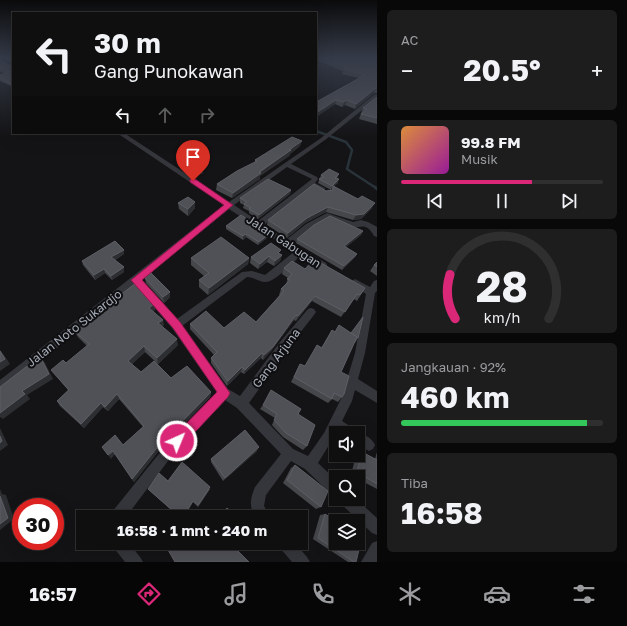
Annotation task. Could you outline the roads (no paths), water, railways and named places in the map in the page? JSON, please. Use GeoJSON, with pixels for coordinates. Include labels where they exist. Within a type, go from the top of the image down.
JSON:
{"type":"FeatureCollection","features":[{"type":"Feature","properties":{"kind":"street","name":"Jalan Noto Sukardjo"},"geometry":{"type":"LineString","coordinates":[[0,386],[229,205],[323,139],[331,130],[369,105],[377,95]]}},
{"type":"Feature","properties":{"kind":"street","name":"Jalan Gabugan"},"geometry":{"type":"LineString","coordinates":[[122,134],[298,252],[331,270]]}},
{"type":"Feature","properties":{"kind":"street"},"geometry":{"type":"LineString","coordinates":[[259,225],[311,184],[315,178],[286,164]]}},
{"type":"Feature","properties":{"kind":"street"},"geometry":{"type":"LineString","coordinates":[[311,184],[327,192]]}},
{"type":"Feature","properties":{"kind":"street"},"geometry":{"type":"LineString","coordinates":[[287,244],[309,226],[327,215],[352,225],[361,223],[365,224],[374,229],[377,234]]}},
{"type":"Feature","properties":{"kind":"street"},"geometry":{"type":"LineString","coordinates":[[176,325],[245,274],[252,274],[266,279],[274,274],[298,252]]}},
{"type":"Feature","properties":{"kind":"street"},"geometry":{"type":"LineString","coordinates":[[310,464],[335,424],[346,401],[373,306],[374,288],[344,277]]}},
{"type":"Feature","properties":{"kind":"street"},"geometry":{"type":"LineString","coordinates":[[136,280],[176,325],[224,393],[241,404],[290,453],[310,464],[329,482]]}},
{"type":"Feature","properties":{"kind":"street","name":"Gang Arjuna"},"geometry":{"type":"LineString","coordinates":[[241,404],[284,344],[311,312]]}},
{"type":"Feature","properties":{"kind":"street"},"geometry":{"type":"LineString","coordinates":[[352,382],[377,397]]}},
{"type":"Feature","properties":{"kind":"street"},"geometry":{"type":"LineString","coordinates":[[122,510],[170,449],[224,393]]}},
{"type":"Feature","properties":{"kind":"street"},"geometry":{"type":"LineString","coordinates":[[259,510],[257,507],[260,492],[290,453]]}},
{"type":"Feature","properties":{"kind":"street"},"geometry":{"type":"LineString","coordinates":[[353,506],[377,528]]}},
{"type":"Feature","properties":{"kind":"street"},"geometry":{"type":"LineString","coordinates":[[369,562],[377,548]]}},
{"type":"Feature","properties":{"kind":"street"},"geometry":{"type":"LineString","coordinates":[[125,550],[135,562]]}},
{"type":"Feature","properties":{"kind":"street"},"geometry":{"type":"LineString","coordinates":[[291,550],[302,562]]}},
{"type":"Feature","properties":{"kind":"waterway"},"geometry":{"type":"LineString","coordinates":[[317,131],[346,142],[352,150],[347,169],[376,188]]}}]}
